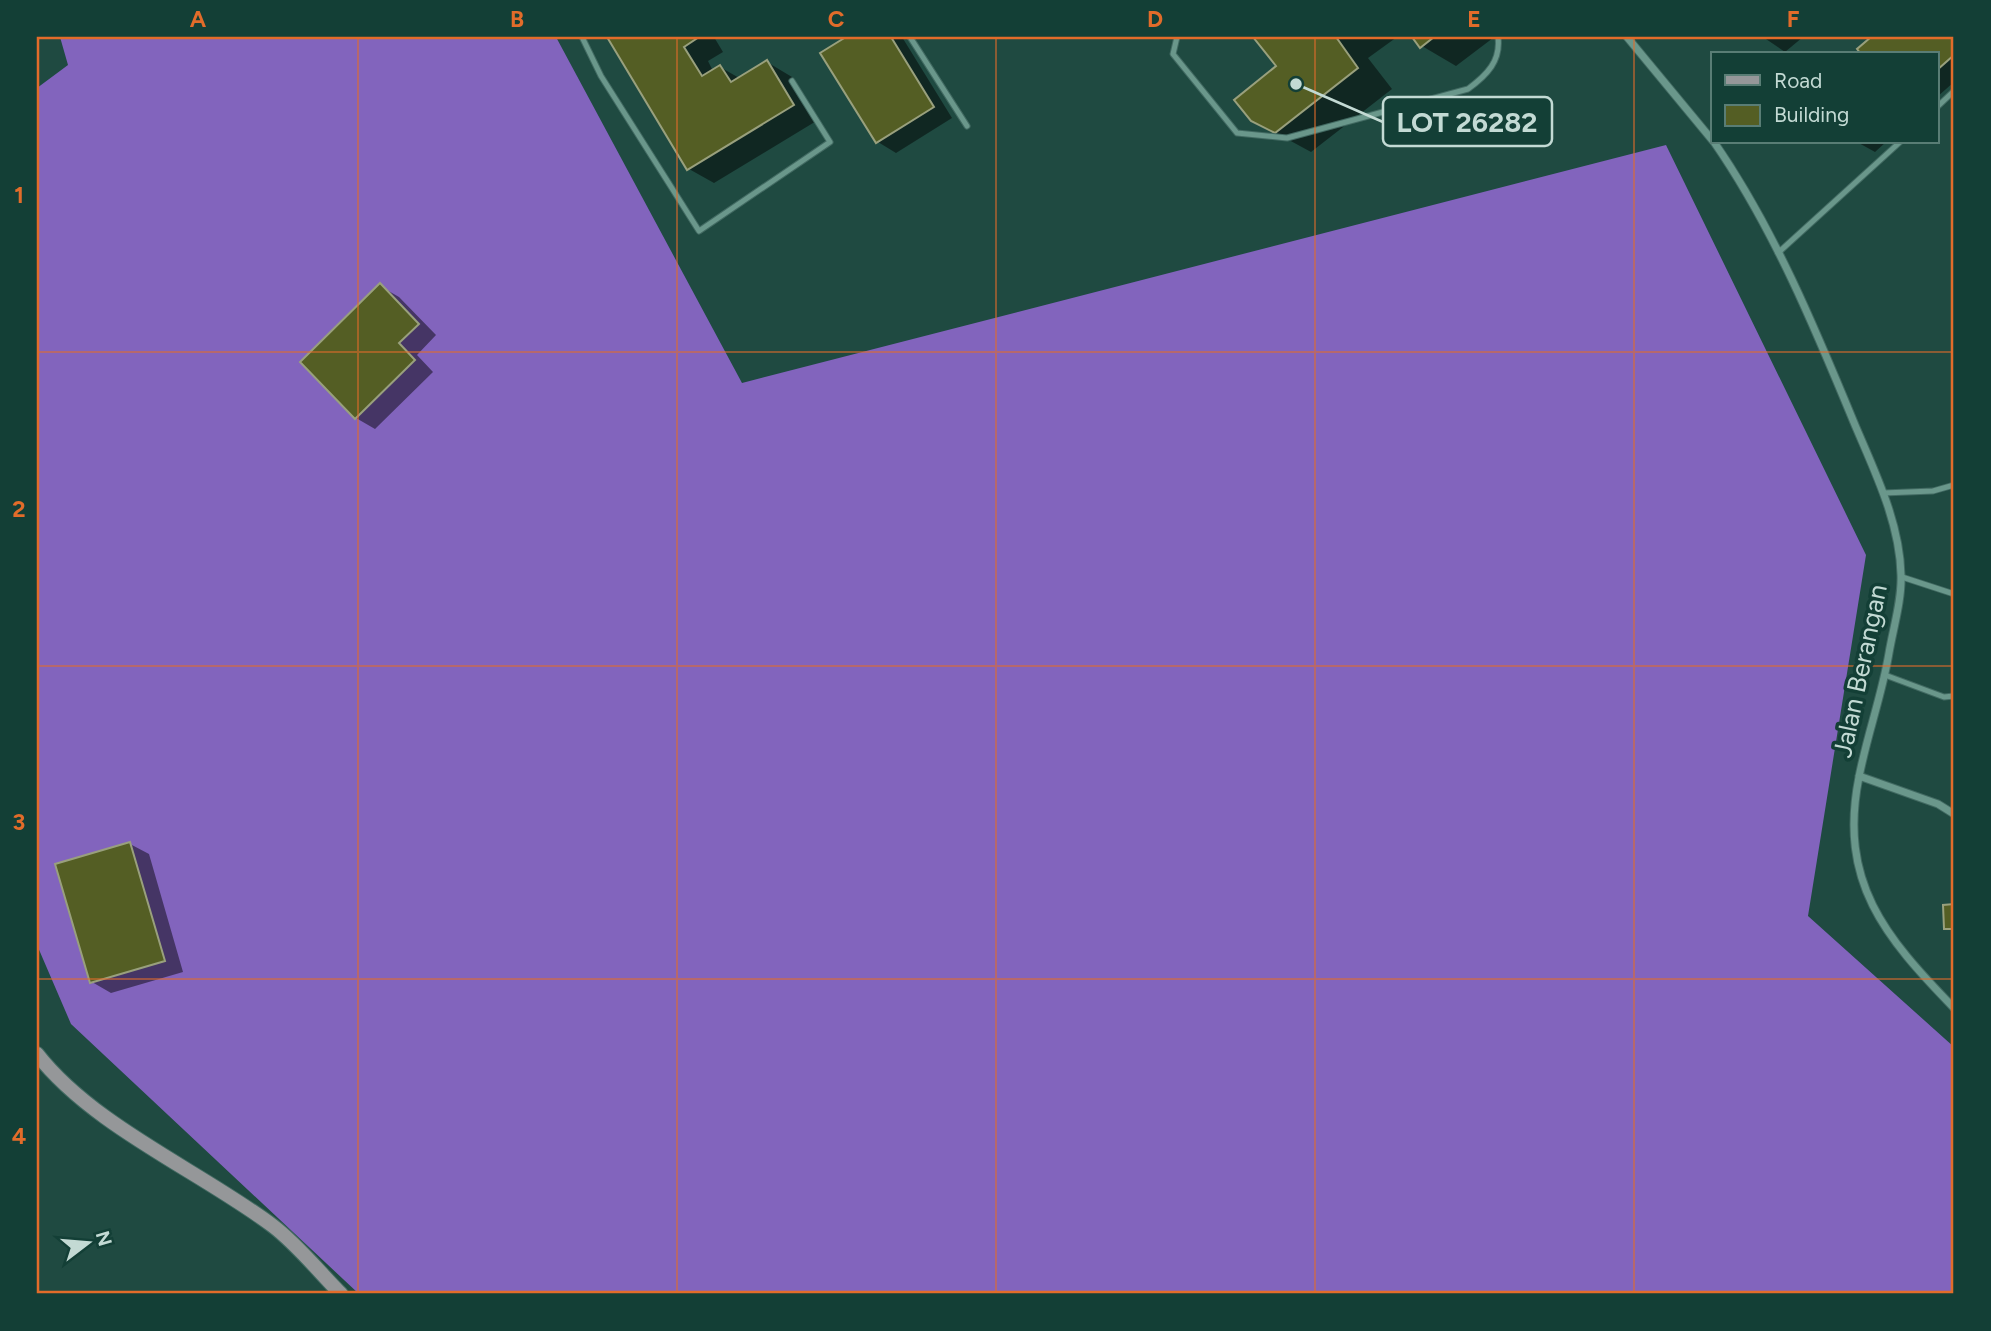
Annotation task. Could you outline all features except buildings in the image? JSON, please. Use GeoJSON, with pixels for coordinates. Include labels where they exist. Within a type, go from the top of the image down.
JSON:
{"type":"FeatureCollection","features":[{"type":"Feature","properties":{"kind":"main road"},"geometry":{"type":"LineString","coordinates":[[37,1054],[59,1082],[274,1227],[341,1294]]}},
{"type":"Feature","properties":{"kind":"street","name":"Jalan Berangan"},"geometry":{"type":"LineString","coordinates":[[1627,37],[1711,139]]}},
{"type":"Feature","properties":{"kind":"street","name":"Jalan Berangan"},"geometry":{"type":"LineString","coordinates":[[1715,144],[1745,187],[1832,371],[1884,494],[1898,542],[1902,577],[1885,675],[1859,776],[1852,826],[1859,877],[1883,926],[1921,974],[1954,1008]]}},
{"type":"Feature","properties":{"kind":"street"},"geometry":{"type":"LineString","coordinates":[[1859,776],[1938,804],[1954,814]]}},
{"type":"Feature","properties":{"kind":"lane"},"geometry":{"type":"LineString","coordinates":[[582,37],[601,76],[699,231],[830,142],[792,81]]}},
{"type":"Feature","properties":{"kind":"lane"},"geometry":{"type":"LineString","coordinates":[[910,37],[967,126]]}},
{"type":"Feature","properties":{"kind":"lane"},"geometry":{"type":"LineString","coordinates":[[1177,37],[1173,54],[1237,133],[1287,138],[1468,89],[1488,75],[1499,50],[1498,37]]}},
{"type":"Feature","properties":{"kind":"lane"},"geometry":{"type":"LineString","coordinates":[[1938,106],[1954,91]]}},
{"type":"Feature","properties":{"kind":"lane"},"geometry":{"type":"LineString","coordinates":[[1777,254],[1897,144]]}},
{"type":"Feature","properties":{"kind":"lane"},"geometry":{"type":"LineString","coordinates":[[1884,494],[1933,491],[1954,485]]}},
{"type":"Feature","properties":{"kind":"lane"},"geometry":{"type":"LineString","coordinates":[[1902,577],[1954,594]]}},
{"type":"Feature","properties":{"kind":"lane"},"geometry":{"type":"LineString","coordinates":[[1885,675],[1944,697],[1954,696]]}},
{"type":"Feature","properties":{"kind":"shaded area"},"geometry":{"type":"Polygon","coordinates":[[[60,37],[556,37],[742,383],[1666,145],[1866,555],[1808,916],[1954,1047],[1954,1294],[359,1294],[71,1024],[37,945],[37,88],[68,65],[60,37]]]}},
{"type":"Feature","properties":{"kind":"place","name":"LOT 26282"},"geometry":{"type":"Point","coordinates":[1296,84]}}]}
